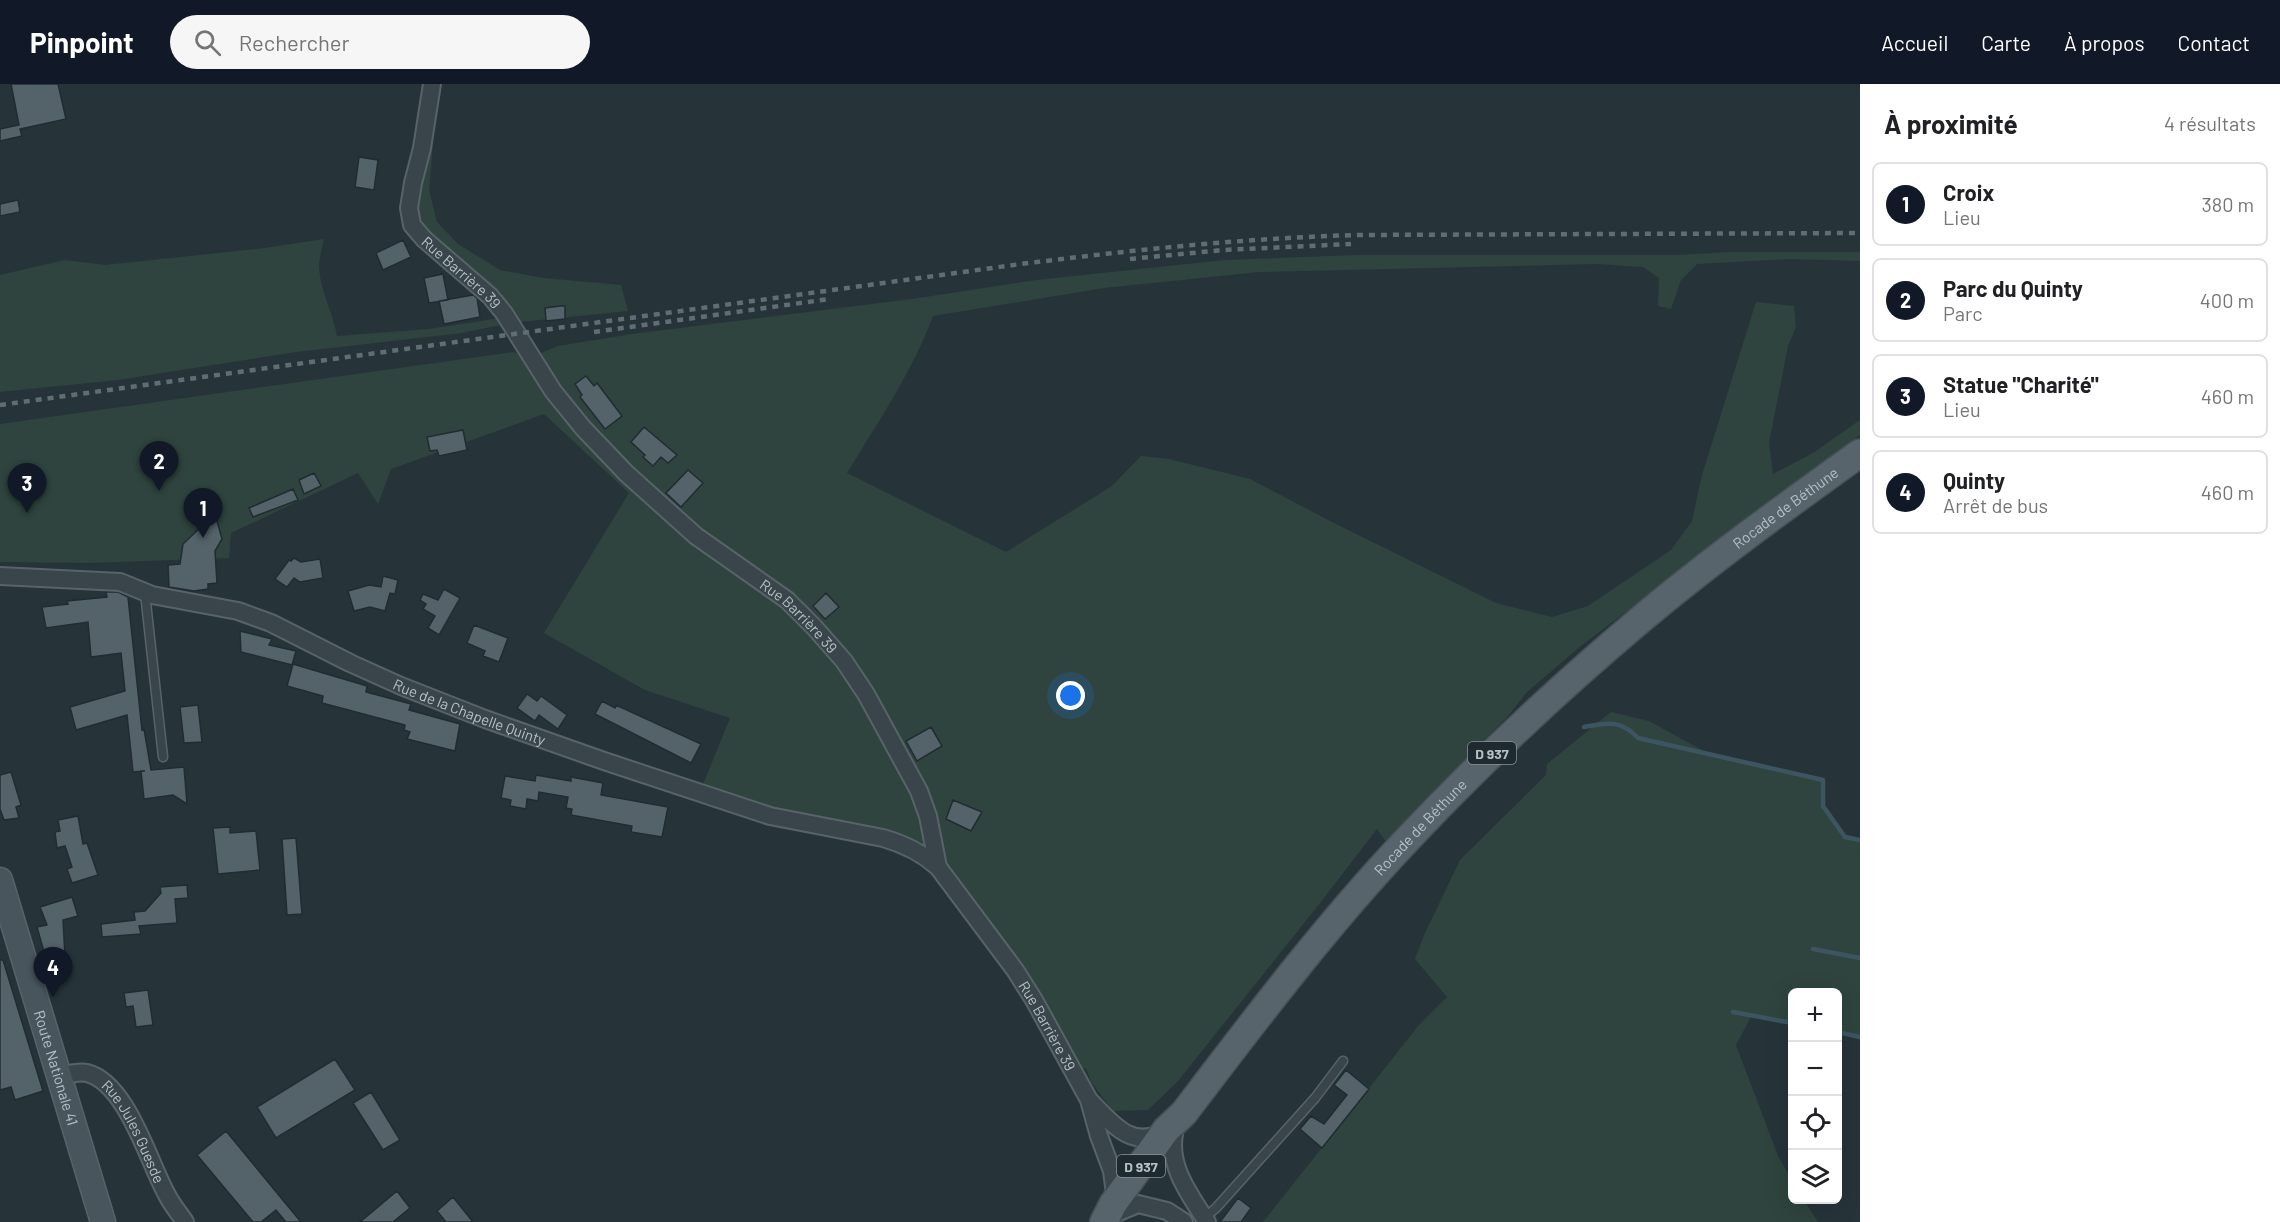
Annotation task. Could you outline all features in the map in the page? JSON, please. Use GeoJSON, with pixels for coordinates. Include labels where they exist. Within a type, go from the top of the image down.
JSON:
{"type":"FeatureCollection","features":[{"type":"Feature","properties":{"kind":"main road","name":"Rocade de Béthune"},"geometry":{"type":"LineString","coordinates":[[1111,1215],[1261,1013],[1348,906],[1409,838],[1479,766],[1558,692],[1647,615],[1860,453]]}},
{"type":"Feature","properties":{"kind":"main road","name":"Route Nationale 41"},"geometry":{"type":"LineString","coordinates":[[0,880],[103,1222]]}},
{"type":"Feature","properties":{"kind":"street","name":"Rue Barrière 39"},"geometry":{"type":"LineString","coordinates":[[432,84],[409,208],[412,225],[490,296],[504,313],[553,391],[611,458],[667,512],[696,536],[787,600],[844,661],[866,694],[919,791],[928,816],[938,867],[1015,970],[1089,1100],[1112,1171],[1115,1194],[1111,1215]]}},
{"type":"Feature","properties":{"kind":"street","name":"Rue de la Chapelle Quinty"},"geometry":{"type":"LineString","coordinates":[[0,576],[120,582],[145,592],[238,611],[272,623],[401,686],[485,719],[770,816],[901,843],[925,856],[938,867]]}},
{"type":"Feature","properties":{"kind":"street","name":"Rue Jules Guesde"},"geometry":{"type":"LineString","coordinates":[[60,1076],[73,1072],[87,1073],[98,1078],[120,1099],[167,1197],[185,1222]]}},
{"type":"Feature","properties":{"kind":"street","name":"Rue Barrière 39"},"geometry":{"type":"LineString","coordinates":[[1089,1100],[1114,1125],[1137,1138],[1154,1137],[1175,1126]]}},
{"type":"Feature","properties":{"kind":"street"},"geometry":{"type":"LineString","coordinates":[[1175,1126],[1172,1147],[1184,1188],[1204,1220]]}},
{"type":"Feature","properties":{"kind":"street"},"geometry":{"type":"LineString","coordinates":[[1111,1215],[1138,1204],[1167,1211],[1184,1222]]}},
{"type":"Feature","properties":{"kind":"lane"},"geometry":{"type":"LineString","coordinates":[[145,592],[163,757]]}},
{"type":"Feature","properties":{"kind":"lane"},"geometry":{"type":"LineString","coordinates":[[1204,1220],[1315,1098],[1343,1061]]}},
{"type":"Feature","properties":{"kind":"green space"},"geometry":{"type":"Polygon","coordinates":[[[433,145],[429,190],[437,222],[458,244],[500,270],[544,278],[621,285],[628,311],[510,323],[462,333],[296,352],[118,380],[0,392],[0,275],[65,260],[105,265],[265,248],[324,239],[319,267],[320,276],[337,336],[429,329],[494,319],[504,313],[412,225],[422,148],[433,145]]]}},
{"type":"Feature","properties":{"kind":"green space"},"geometry":{"type":"Polygon","coordinates":[[[1728,252],[1860,252],[1860,261],[1791,259],[1697,264],[1681,280],[1671,309],[1658,306],[1659,278],[1643,267],[1597,264],[1259,272],[1104,288],[933,316],[905,377],[847,473],[1006,552],[1112,486],[1141,456],[1169,459],[1250,479],[1496,603],[1552,617],[1588,606],[1671,550],[1692,521],[1702,475],[1756,302],[1794,306],[1796,327],[1788,346],[1769,443],[1773,474],[1813,453],[1860,420],[1860,435],[1582,645],[1527,692],[1507,717],[1423,801],[1386,842],[1377,829],[1178,1081],[1148,1110],[1113,1111],[1091,1082],[1086,1068],[1075,1071],[1034,1000],[914,849],[700,792],[730,718],[645,690],[544,633],[629,493],[544,414],[391,469],[378,504],[358,473],[231,533],[229,558],[88,563],[0,562],[0,424],[513,352],[531,357],[558,346],[632,334],[912,299],[1036,280],[1225,260],[1355,255],[1678,255],[1728,252]]]}},
{"type":"Feature","properties":{"kind":"green space"},"geometry":{"type":"Polygon","coordinates":[[[1611,712],[1649,721],[1709,754],[1823,780],[1823,806],[1845,837],[1860,840],[1860,1037],[1842,1033],[1842,988],[1788,988],[1788,1022],[1752,1015],[1736,1045],[1778,1156],[1788,1173],[1788,1204],[1807,1204],[1818,1222],[1263,1222],[1419,1025],[1447,997],[1415,959],[1425,933],[1460,860],[1546,775],[1547,764],[1611,712]]]}},
{"type":"Feature","properties":{"kind":"building"},"geometry":{"type":"Polygon","coordinates":[[[11,84],[58,84],[66,119],[20,129],[22,136],[0,141],[0,129],[19,125],[11,84]]]}},
{"type":"Feature","properties":{"kind":"building"},"geometry":{"type":"Polygon","coordinates":[[[359,157],[378,160],[374,190],[355,187],[359,157]]]}},
{"type":"Feature","properties":{"kind":"building"},"geometry":{"type":"Polygon","coordinates":[[[18,200],[20,212],[0,216],[0,204],[18,200]]]}},
{"type":"Feature","properties":{"kind":"building"},"geometry":{"type":"Polygon","coordinates":[[[403,240],[411,257],[383,270],[376,253],[403,240]]]}},
{"type":"Feature","properties":{"kind":"building"},"geometry":{"type":"Polygon","coordinates":[[[443,274],[448,300],[429,303],[424,278],[443,274]]]}},
{"type":"Feature","properties":{"kind":"building"},"geometry":{"type":"Polygon","coordinates":[[[473,295],[477,298],[480,317],[444,324],[439,301],[473,295]]]}},
{"type":"Feature","properties":{"kind":"building"},"geometry":{"type":"Polygon","coordinates":[[[565,306],[565,319],[546,321],[545,308],[565,306]]]}},
{"type":"Feature","properties":{"kind":"building"},"geometry":{"type":"Polygon","coordinates":[[[586,376],[594,386],[597,383],[622,416],[605,429],[580,397],[582,395],[575,384],[586,376]]]}},
{"type":"Feature","properties":{"kind":"building"},"geometry":{"type":"Polygon","coordinates":[[[644,427],[677,455],[668,463],[661,457],[653,466],[631,442],[644,427]]]}},
{"type":"Feature","properties":{"kind":"building"},"geometry":{"type":"Polygon","coordinates":[[[463,430],[467,450],[439,456],[437,450],[430,451],[427,437],[463,430]]]}},
{"type":"Feature","properties":{"kind":"building"},"geometry":{"type":"Polygon","coordinates":[[[688,470],[703,483],[681,507],[666,493],[688,470]]]}},
{"type":"Feature","properties":{"kind":"building"},"geometry":{"type":"Polygon","coordinates":[[[314,473],[321,486],[304,494],[299,480],[314,473]]]}},
{"type":"Feature","properties":{"kind":"building"},"geometry":{"type":"Polygon","coordinates":[[[293,489],[298,500],[253,517],[249,508],[293,489]]]}},
{"type":"Feature","properties":{"kind":"building"},"geometry":{"type":"Polygon","coordinates":[[[217,521],[222,539],[215,551],[217,583],[208,584],[208,589],[194,591],[169,587],[168,565],[180,564],[183,544],[205,523],[217,521]]]}},
{"type":"Feature","properties":{"kind":"building"},"geometry":{"type":"Polygon","coordinates":[[[294,558],[301,562],[320,559],[323,578],[300,582],[294,578],[287,587],[275,579],[289,560],[294,558]]]}},
{"type":"Feature","properties":{"kind":"building"},"geometry":{"type":"Polygon","coordinates":[[[383,576],[398,580],[395,594],[390,593],[385,611],[370,607],[354,611],[348,591],[369,585],[381,587],[383,576]]]}},
{"type":"Feature","properties":{"kind":"building"},"geometry":{"type":"Polygon","coordinates":[[[444,589],[460,598],[439,635],[428,628],[435,616],[423,609],[426,604],[420,600],[423,594],[438,600],[444,589]]]}},
{"type":"Feature","properties":{"kind":"building"},"geometry":{"type":"Polygon","coordinates":[[[106,592],[118,592],[128,597],[142,730],[144,729],[151,770],[184,767],[187,804],[173,795],[144,799],[141,771],[133,772],[127,715],[76,730],[70,707],[125,691],[121,653],[91,657],[88,622],[46,628],[42,607],[68,604],[67,601],[107,597],[106,592]]]}},
{"type":"Feature","properties":{"kind":"building"},"geometry":{"type":"Polygon","coordinates":[[[826,593],[839,607],[825,619],[813,606],[826,593]]]}},
{"type":"Feature","properties":{"kind":"building"},"geometry":{"type":"Polygon","coordinates":[[[474,625],[508,638],[499,662],[483,656],[485,651],[467,643],[474,625]]]}},
{"type":"Feature","properties":{"kind":"building"},"geometry":{"type":"Polygon","coordinates":[[[240,631],[272,639],[269,645],[296,651],[292,665],[241,652],[240,631]]]}},
{"type":"Feature","properties":{"kind":"building"},"geometry":{"type":"Polygon","coordinates":[[[293,664],[367,686],[366,692],[411,704],[409,710],[460,724],[455,751],[407,739],[410,732],[404,730],[405,725],[322,703],[323,696],[287,686],[293,664]]]}},
{"type":"Feature","properties":{"kind":"building"},"geometry":{"type":"Polygon","coordinates":[[[527,694],[537,701],[541,696],[567,715],[558,729],[539,715],[535,721],[517,708],[527,694]]]}},
{"type":"Feature","properties":{"kind":"building"},"geometry":{"type":"Polygon","coordinates":[[[602,701],[615,708],[616,705],[701,744],[691,763],[595,714],[602,701]]]}},
{"type":"Feature","properties":{"kind":"building"},"geometry":{"type":"Polygon","coordinates":[[[198,705],[202,742],[184,743],[180,707],[198,705]]]}},
{"type":"Feature","properties":{"kind":"building"},"geometry":{"type":"Polygon","coordinates":[[[931,727],[942,746],[917,761],[906,741],[931,727]]]}},
{"type":"Feature","properties":{"kind":"building"},"geometry":{"type":"Polygon","coordinates":[[[11,772],[21,805],[16,807],[19,818],[4,820],[0,809],[0,775],[11,772]]]}},
{"type":"Feature","properties":{"kind":"building"},"geometry":{"type":"Polygon","coordinates":[[[536,775],[571,781],[571,777],[603,783],[601,795],[668,807],[662,837],[631,832],[632,826],[571,815],[572,809],[566,808],[568,797],[539,792],[538,801],[527,799],[526,809],[510,806],[511,800],[501,798],[505,776],[535,781],[536,775]]]}},
{"type":"Feature","properties":{"kind":"building"},"geometry":{"type":"Polygon","coordinates":[[[953,800],[982,812],[971,831],[946,819],[953,800]]]}},
{"type":"Feature","properties":{"kind":"building"},"geometry":{"type":"Polygon","coordinates":[[[78,816],[83,844],[87,843],[98,875],[72,883],[67,869],[72,867],[65,846],[57,848],[55,832],[60,831],[58,820],[78,816]]]}},
{"type":"Feature","properties":{"kind":"building"},"geometry":{"type":"Polygon","coordinates":[[[230,827],[230,833],[256,831],[260,870],[218,874],[213,828],[230,827]]]}},
{"type":"Feature","properties":{"kind":"building"},"geometry":{"type":"Polygon","coordinates":[[[296,838],[302,914],[287,915],[282,839],[296,838]]]}},
{"type":"Feature","properties":{"kind":"building"},"geometry":{"type":"Polygon","coordinates":[[[187,885],[188,898],[175,899],[177,923],[139,926],[141,934],[102,937],[101,924],[135,920],[134,912],[145,911],[161,893],[160,887],[187,885]]]}},
{"type":"Feature","properties":{"kind":"building"},"geometry":{"type":"Polygon","coordinates":[[[72,897],[78,916],[63,920],[65,956],[46,959],[37,927],[47,925],[40,907],[72,897]]]}},
{"type":"Feature","properties":{"kind":"building"},"geometry":{"type":"Polygon","coordinates":[[[0,960],[3,960],[43,1091],[15,1100],[11,1087],[0,1090],[0,960]]]}},
{"type":"Feature","properties":{"kind":"building"},"geometry":{"type":"Polygon","coordinates":[[[148,990],[153,1025],[136,1027],[133,1006],[126,1007],[124,993],[148,990]]]}},
{"type":"Feature","properties":{"kind":"building"},"geometry":{"type":"Polygon","coordinates":[[[335,1059],[355,1090],[276,1138],[257,1107],[335,1059]]]}},
{"type":"Feature","properties":{"kind":"building"},"geometry":{"type":"Polygon","coordinates":[[[1346,1070],[1369,1089],[1322,1148],[1300,1129],[1311,1116],[1324,1124],[1347,1095],[1334,1085],[1346,1070]]]}},
{"type":"Feature","properties":{"kind":"building"},"geometry":{"type":"Polygon","coordinates":[[[371,1092],[400,1140],[383,1150],[353,1103],[371,1092]]]}},
{"type":"Feature","properties":{"kind":"building"},"geometry":{"type":"Polygon","coordinates":[[[226,1131],[301,1222],[286,1222],[276,1210],[261,1222],[253,1222],[197,1155],[226,1131]]]}},
{"type":"Feature","properties":{"kind":"building"},"geometry":{"type":"Polygon","coordinates":[[[397,1191],[410,1208],[393,1222],[360,1222],[397,1191]]]}},
{"type":"Feature","properties":{"kind":"building"},"geometry":{"type":"Polygon","coordinates":[[[453,1197],[473,1222],[446,1222],[437,1211],[453,1197]]]}},
{"type":"Feature","properties":{"kind":"building"},"geometry":{"type":"Polygon","coordinates":[[[1238,1198],[1251,1208],[1241,1222],[1220,1222],[1238,1198]]]}},
{"type":"Feature","properties":{"kind":"waterway"},"geometry":{"type":"LineString","coordinates":[[1584,727],[1619,725],[1638,738],[1823,780],[1823,806],[1845,837],[1860,840]]}},
{"type":"Feature","properties":{"kind":"waterway"},"geometry":{"type":"LineString","coordinates":[[1813,949],[1860,958]]}},
{"type":"Feature","properties":{"kind":"waterway"},"geometry":{"type":"LineString","coordinates":[[1733,1012],[1788,1022]]}},
{"type":"Feature","properties":{"kind":"waterway"},"geometry":{"type":"LineString","coordinates":[[1842,1033],[1860,1037]]}},
{"type":"Feature","properties":{"kind":"railway"},"geometry":{"type":"LineString","coordinates":[[0,405],[1021,264],[1189,245],[1359,235],[1860,233]]}},
{"type":"Feature","properties":{"kind":"railway"},"geometry":{"type":"LineString","coordinates":[[1130,259],[1223,250],[1351,244]]}},
{"type":"Feature","properties":{"kind":"railway"},"geometry":{"type":"LineString","coordinates":[[594,332],[829,299]]}},
{"type":"Feature","properties":{"kind":"place","name":"Parc du Quinty"},"geometry":{"type":"Point","coordinates":[159,491]}},
{"type":"Feature","properties":{"kind":"place","name":"Statue \"Charité\""},"geometry":{"type":"Point","coordinates":[27,513]}},
{"type":"Feature","properties":{"kind":"place","name":"Croix"},"geometry":{"type":"Point","coordinates":[203,538]}},
{"type":"Feature","properties":{"kind":"place","name":"Quinty"},"geometry":{"type":"Point","coordinates":[53,997]}}]}
